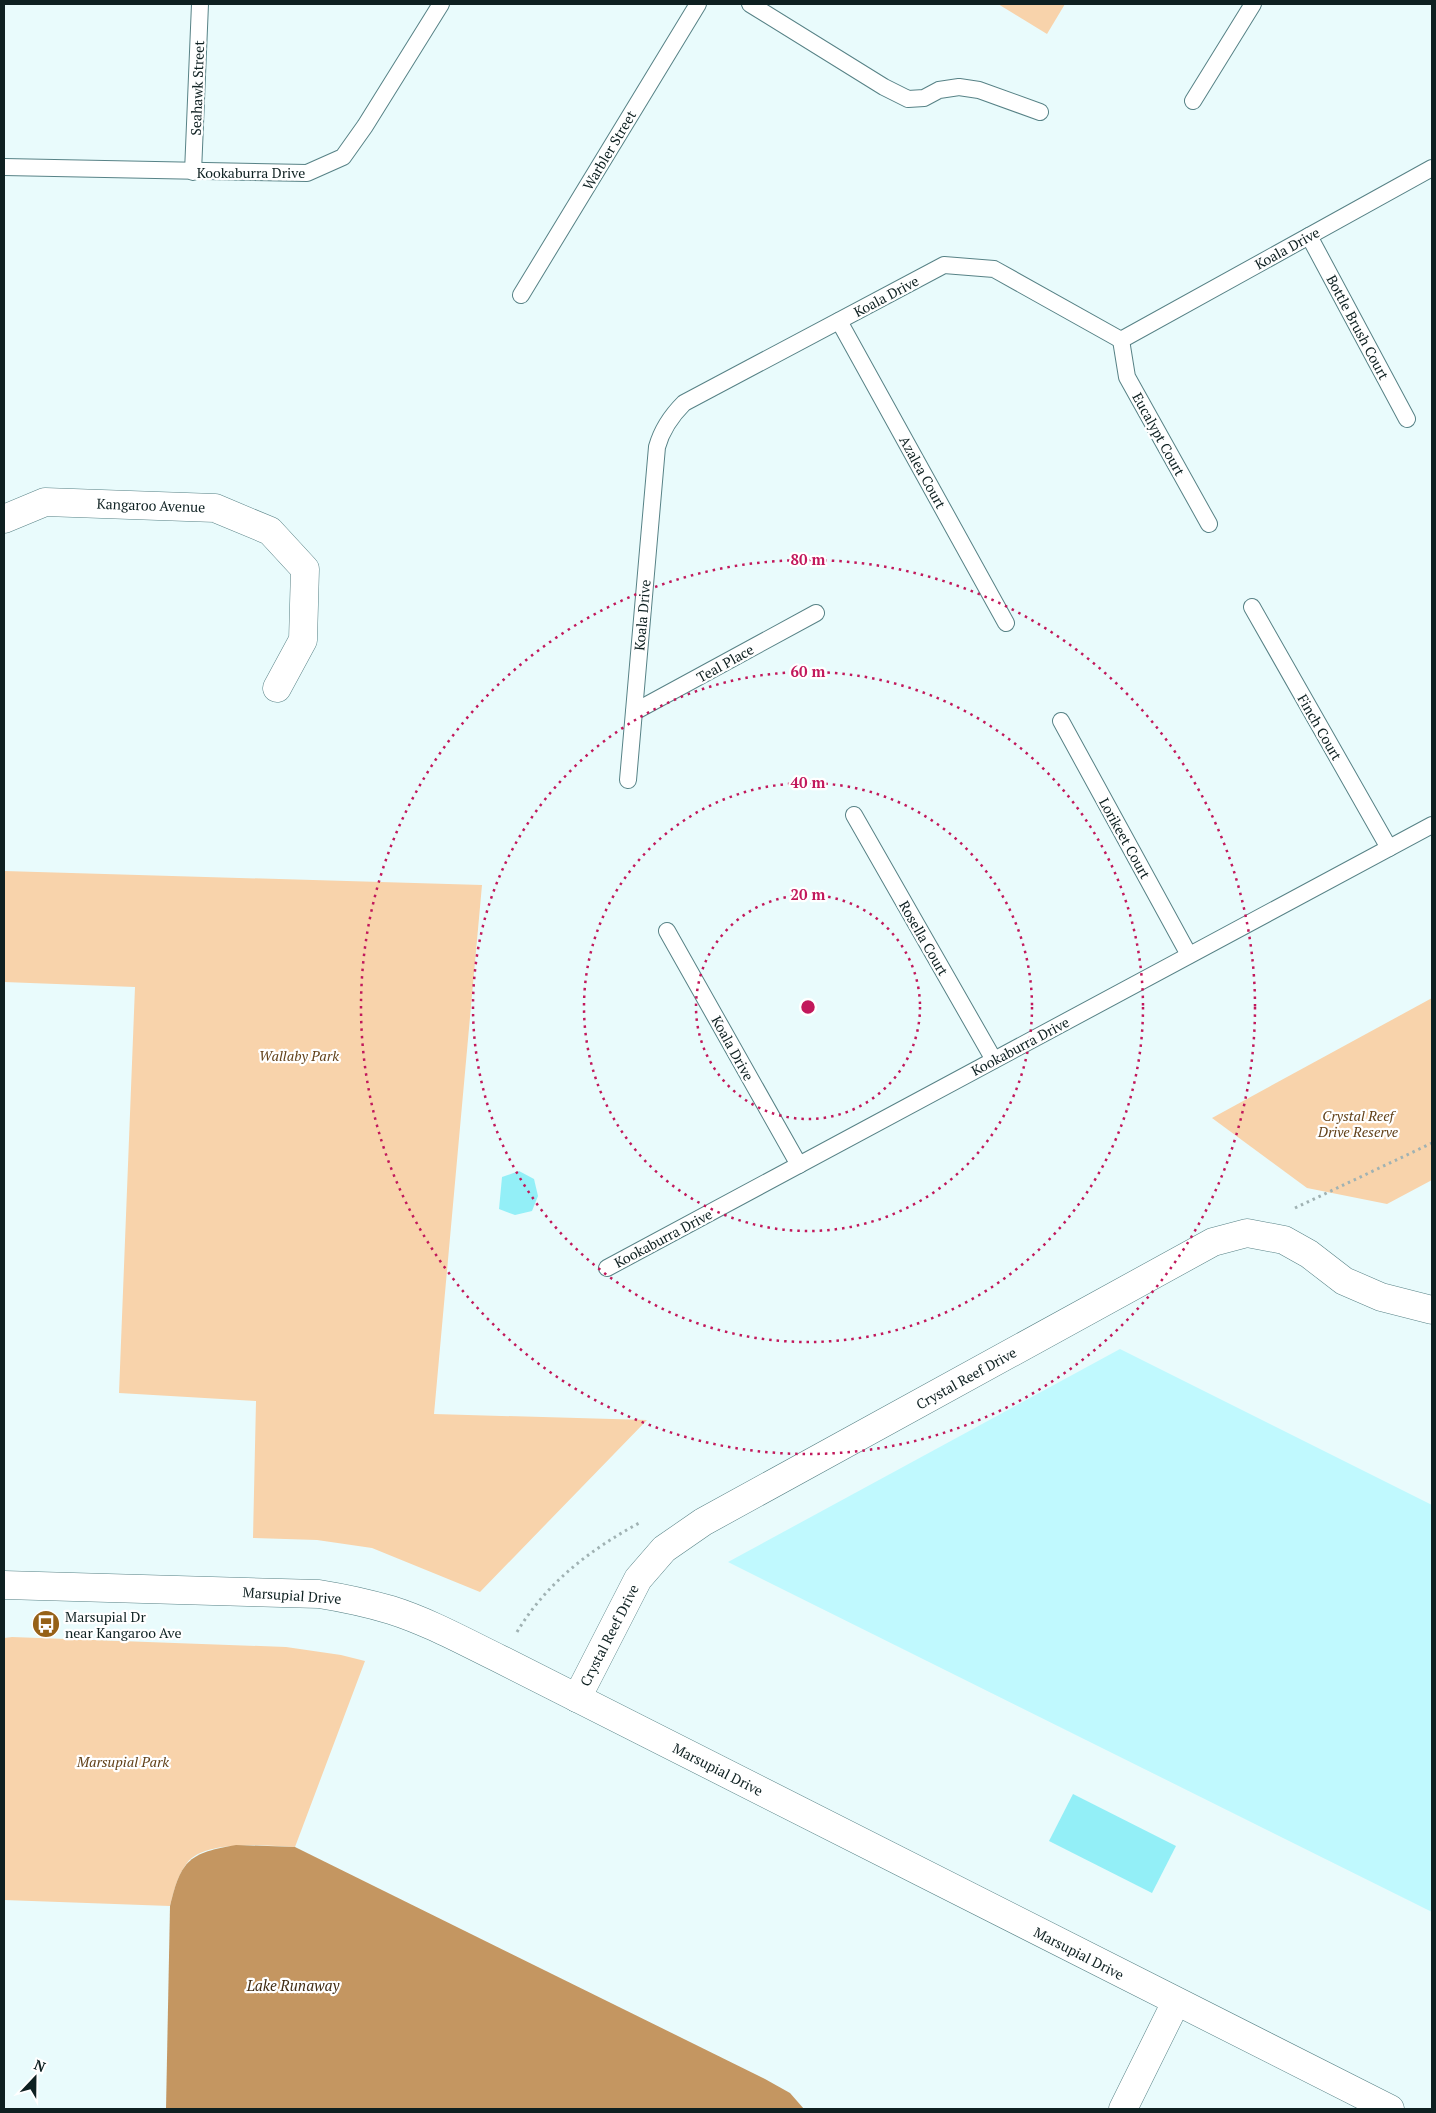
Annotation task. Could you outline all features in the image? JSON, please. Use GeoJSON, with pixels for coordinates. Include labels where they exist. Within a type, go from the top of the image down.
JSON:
{"type":"FeatureCollection","features":[{"type":"Feature","properties":{"kind":"street","name":"Kangaroo Avenue"},"geometry":{"type":"LineString","coordinates":[[4,520],[45,502],[214,508],[270,531],[305,569],[303,640],[276,688]]}},
{"type":"Feature","properties":{"kind":"street","name":"Crystal Reef Drive"},"geometry":{"type":"LineString","coordinates":[[577,1698],[638,1579],[664,1549],[703,1522],[1213,1242],[1247,1233],[1284,1240],[1309,1254],[1344,1281],[1381,1297],[1432,1310]]}},
{"type":"Feature","properties":{"kind":"street","name":"Marsupial Drive"},"geometry":{"type":"LineString","coordinates":[[4,1585],[320,1594],[357,1600],[392,1610],[428,1624],[577,1698],[1390,2109]]}},
{"type":"Feature","properties":{"kind":"street"},"geometry":{"type":"LineString","coordinates":[[1123,2109],[1176,2002]]}},
{"type":"Feature","properties":{"kind":"lane","name":"Seahawk Street"},"geometry":{"type":"LineString","coordinates":[[193,172],[200,4]]}},
{"type":"Feature","properties":{"kind":"lane","name":"Kookaburra Drive"},"geometry":{"type":"LineString","coordinates":[[4,167],[307,173],[342,157],[365,126],[441,4]]}},
{"type":"Feature","properties":{"kind":"lane","name":"Warbler Street"},"geometry":{"type":"LineString","coordinates":[[521,295],[698,4]]}},
{"type":"Feature","properties":{"kind":"lane"},"geometry":{"type":"LineString","coordinates":[[750,4],[884,88],[908,99],[924,98],[939,90],[959,87],[979,90],[1040,112]]}},
{"type":"Feature","properties":{"kind":"lane"},"geometry":{"type":"LineString","coordinates":[[1193,101],[1253,4]]}},
{"type":"Feature","properties":{"kind":"lane","name":"Koala Drive"},"geometry":{"type":"LineString","coordinates":[[628,780],[657,447],[660,436],[670,418],[684,403],[944,265],[994,269],[1121,340],[1432,168]]}},
{"type":"Feature","properties":{"kind":"lane","name":"Bottle Brush Court"},"geometry":{"type":"LineString","coordinates":[[1309,236],[1408,419]]}},
{"type":"Feature","properties":{"kind":"lane","name":"Azalea Court"},"geometry":{"type":"LineString","coordinates":[[839,321],[1006,623]]}},
{"type":"Feature","properties":{"kind":"lane","name":"Eucalypt Court"},"geometry":{"type":"LineString","coordinates":[[1121,340],[1128,377],[1209,524]]}},
{"type":"Feature","properties":{"kind":"lane","name":"Finch Court"},"geometry":{"type":"LineString","coordinates":[[1252,607],[1389,848]]}},
{"type":"Feature","properties":{"kind":"lane","name":"Teal Place"},"geometry":{"type":"LineString","coordinates":[[634,712],[816,613]]}},
{"type":"Feature","properties":{"kind":"lane","name":"Lorikeet Court"},"geometry":{"type":"LineString","coordinates":[[1061,721],[1189,955]]}},
{"type":"Feature","properties":{"kind":"lane","name":"Rosella Court"},"geometry":{"type":"LineString","coordinates":[[854,815],[994,1060]]}},
{"type":"Feature","properties":{"kind":"lane","name":"Kookaburra Drive"},"geometry":{"type":"LineString","coordinates":[[607,1268],[1432,825]]}},
{"type":"Feature","properties":{"kind":"lane","name":"Koala Drive"},"geometry":{"type":"LineString","coordinates":[[667,931],[799,1165]]}},
{"type":"Feature","properties":{"kind":"shaded area"},"geometry":{"type":"Polygon","coordinates":[[[1120,1349],[1432,1505],[1432,1912],[728,1562],[1120,1349]]]}},
{"type":"Feature","properties":{"kind":"green space"},"geometry":{"type":"Polygon","coordinates":[[[998,4],[1065,4],[1047,34],[998,4]]]}},
{"type":"Feature","properties":{"kind":"green space","name":"Wallaby Park"},"geometry":{"type":"Polygon","coordinates":[[[4,871],[482,885],[434,1414],[647,1420],[480,1592],[372,1548],[317,1540],[253,1538],[256,1401],[119,1393],[135,987],[4,982],[4,871]]]}},
{"type":"Feature","properties":{"kind":"green space","name":"Crystal Reef Drive Reserve"},"geometry":{"type":"Polygon","coordinates":[[[1432,998],[1432,1180],[1387,1204],[1307,1188],[1212,1118],[1432,998]]]}},
{"type":"Feature","properties":{"kind":"green space","name":"Marsupial Park"},"geometry":{"type":"Polygon","coordinates":[[[4,1638],[286,1647],[341,1655],[365,1661],[295,1847],[254,1845],[222,1847],[196,1855],[187,1863],[181,1873],[176,1883],[170,1906],[4,1900],[4,1638]]]}},
{"type":"Feature","properties":{"kind":"water","name":"Lake Runaway"},"geometry":{"type":"Polygon","coordinates":[[[236,1845],[295,1847],[765,2079],[790,2093],[804,2109],[166,2109],[170,1906],[174,1890],[184,1868],[198,1855],[236,1845]]]}},
{"type":"Feature","properties":{"kind":"building"},"geometry":{"type":"Polygon","coordinates":[[[519,1171],[534,1179],[538,1196],[532,1211],[515,1215],[499,1209],[502,1177],[519,1171]]]}},
{"type":"Feature","properties":{"kind":"building"},"geometry":{"type":"Polygon","coordinates":[[[1073,1794],[1176,1846],[1152,1893],[1049,1841],[1073,1794]]]}},
{"type":"Feature","properties":{"kind":"place","name":"Marsupial Dr near Kangaroo Ave"},"geometry":{"type":"Point","coordinates":[46,1624]}}]}
